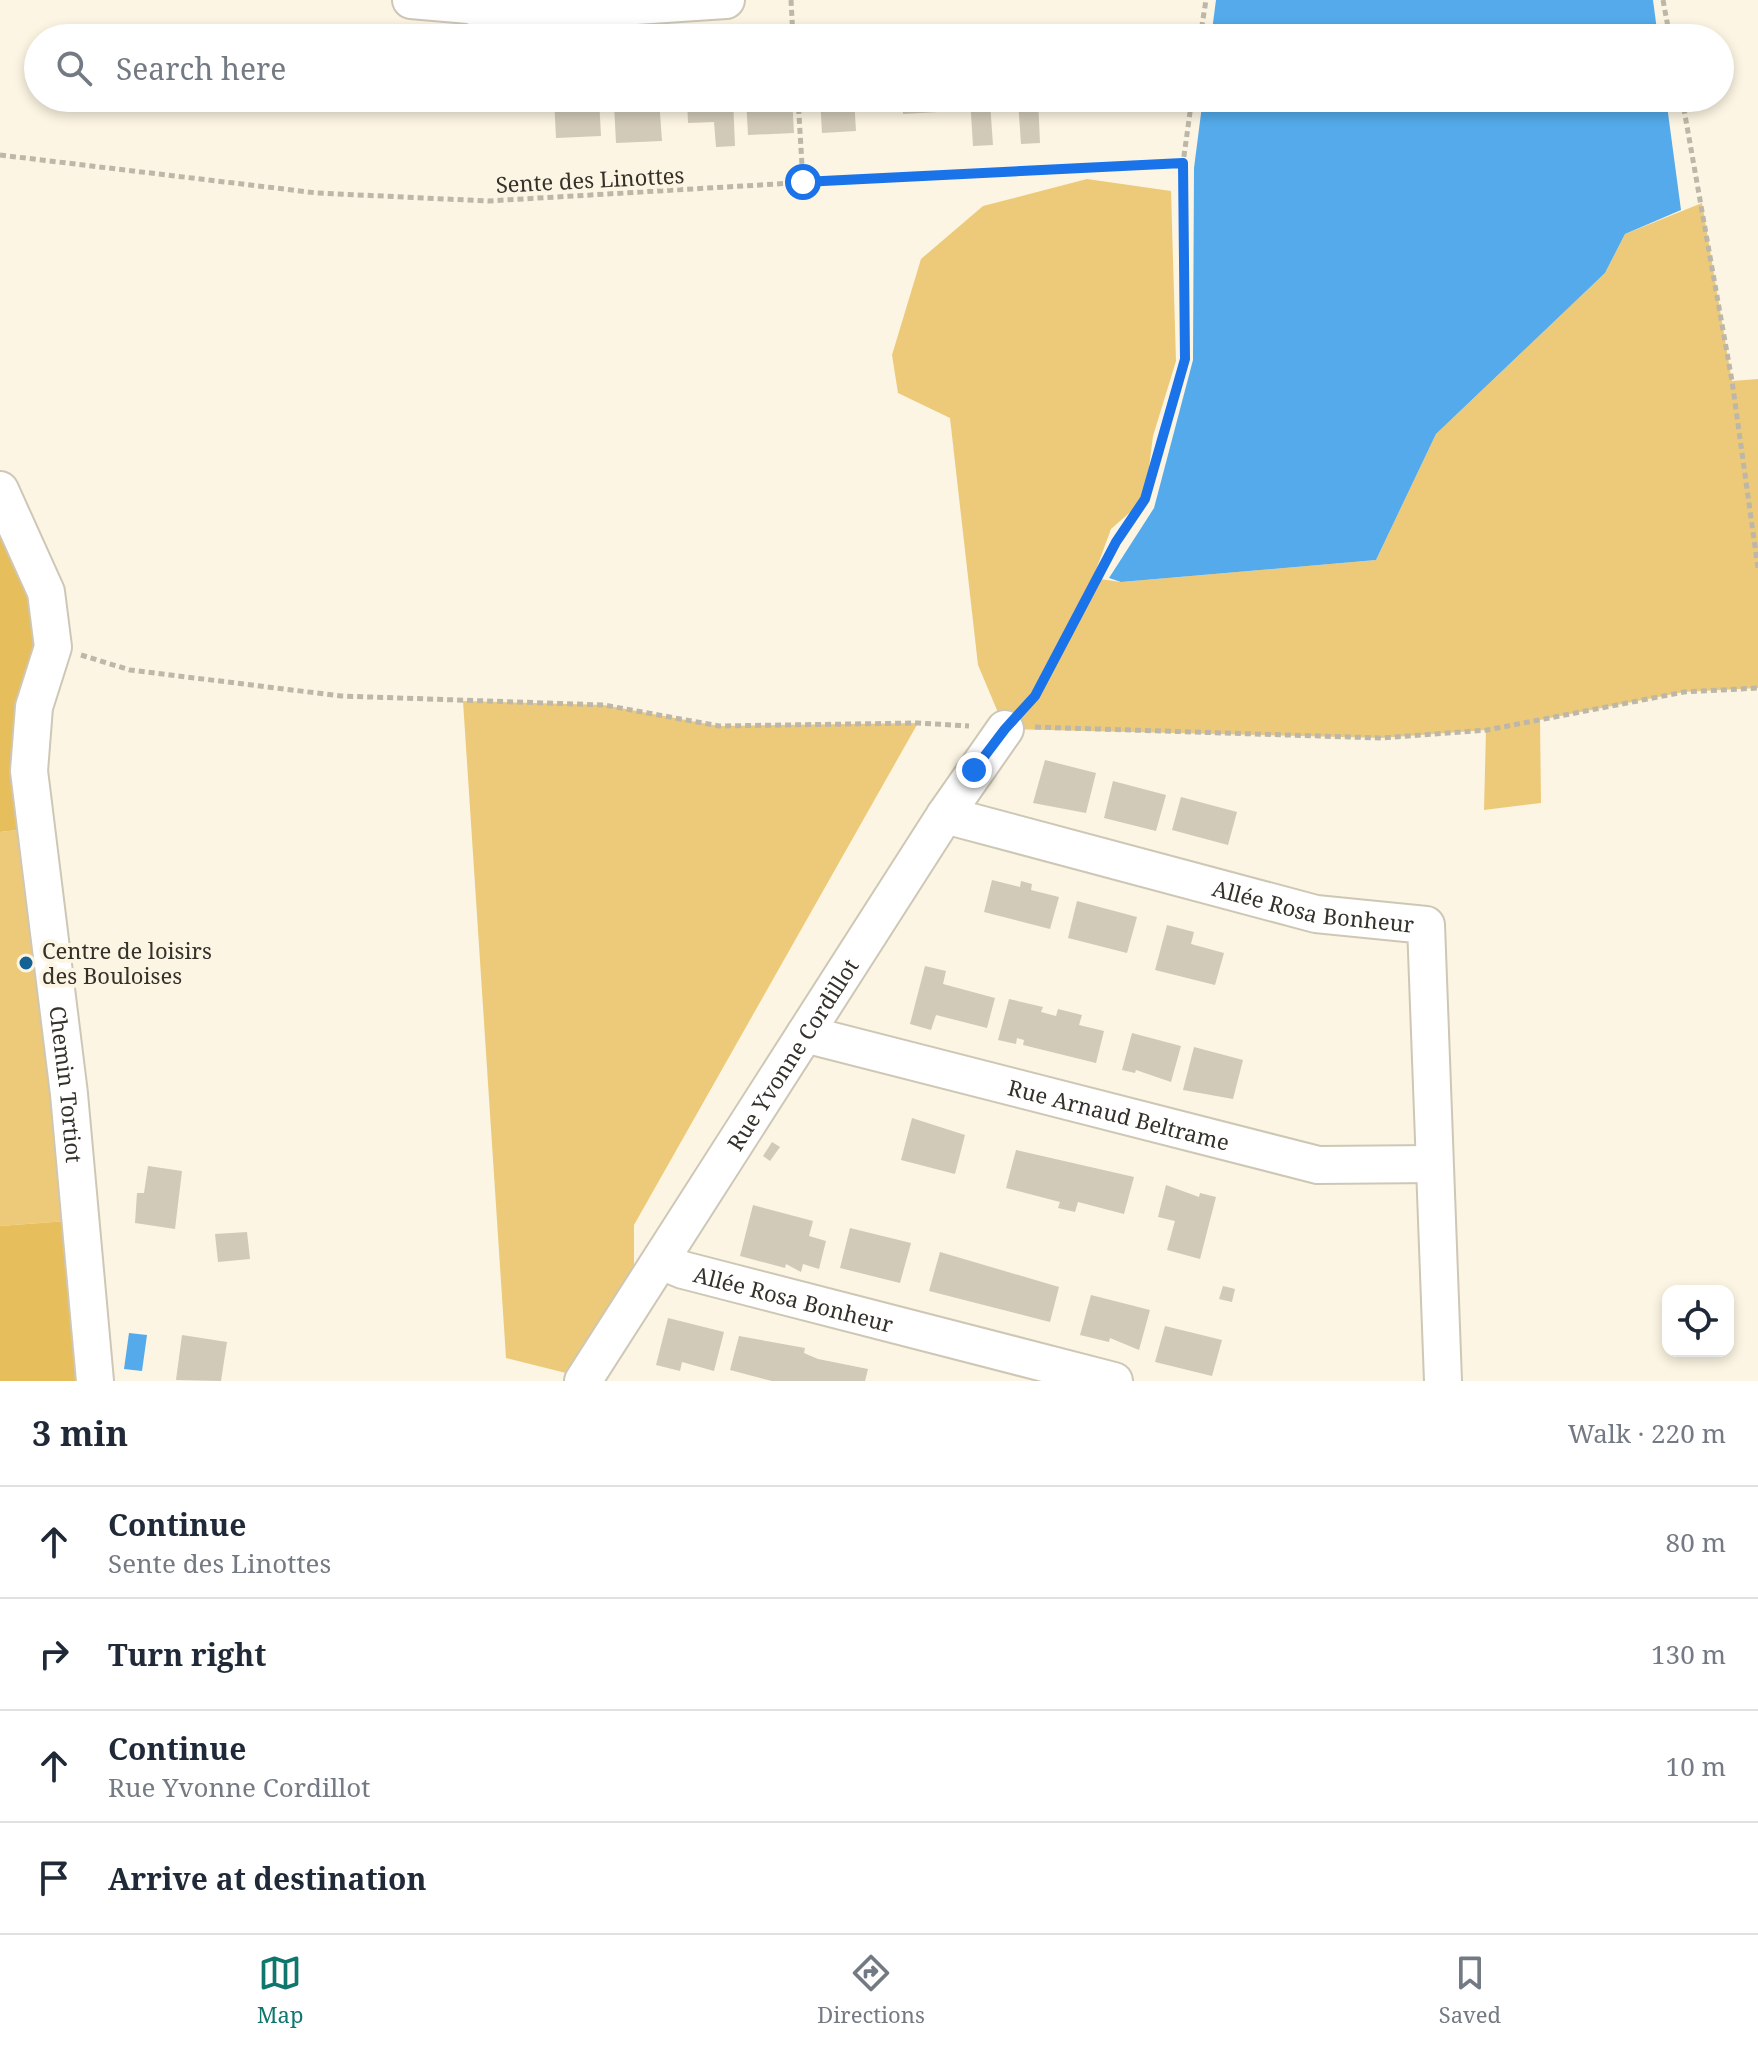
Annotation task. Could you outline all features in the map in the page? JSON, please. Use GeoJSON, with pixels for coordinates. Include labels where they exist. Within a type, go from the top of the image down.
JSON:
{"type":"FeatureCollection","features":[{"type":"Feature","properties":{"kind":"street"},"geometry":{"type":"LineString","coordinates":[[411,0],[469,5],[499,15],[726,0]]}},
{"type":"Feature","properties":{"kind":"street"},"geometry":{"type":"LineString","coordinates":[[0,490],[46,592],[53,647]]}},
{"type":"Feature","properties":{"kind":"street","name":"Chemin Tortiot"},"geometry":{"type":"LineString","coordinates":[[53,647],[34,707],[29,771],[69,1094],[95,1381]]}},
{"type":"Feature","properties":{"kind":"street","name":"Rue Yvonne Cordillot"},"geometry":{"type":"LineString","coordinates":[[583,1381],[945,815],[1005,729]]}},
{"type":"Feature","properties":{"kind":"street","name":"Allée Rosa Bonheur"},"geometry":{"type":"LineString","coordinates":[[945,815],[1316,914],[1426,925],[1443,1381]]}},
{"type":"Feature","properties":{"kind":"street","name":"Rue Arnaud Beltrame"},"geometry":{"type":"LineString","coordinates":[[805,1034],[1318,1165],[1434,1164]]}},
{"type":"Feature","properties":{"kind":"street","name":"Allée Rosa Bonheur"},"geometry":{"type":"LineString","coordinates":[[661,1261],[683,1270],[1114,1381]]}},
{"type":"Feature","properties":{"kind":"path"},"geometry":{"type":"LineString","coordinates":[[791,0],[792,24]]}},
{"type":"Feature","properties":{"kind":"path"},"geometry":{"type":"LineString","coordinates":[[1202,24],[1206,0]]}},
{"type":"Feature","properties":{"kind":"path"},"geometry":{"type":"LineString","coordinates":[[1663,0],[1667,24]]}},
{"type":"Feature","properties":{"kind":"path"},"geometry":{"type":"LineString","coordinates":[[799,112],[803,182]]}},
{"type":"Feature","properties":{"kind":"path"},"geometry":{"type":"LineString","coordinates":[[1005,729],[1035,696],[1116,542],[1145,499],[1185,359],[1183,163],[1190,112]]}},
{"type":"Feature","properties":{"kind":"path"},"geometry":{"type":"LineString","coordinates":[[1684,112],[1727,352],[1758,568]]}},
{"type":"Feature","properties":{"kind":"path","name":"Sente des Linottes"},"geometry":{"type":"LineString","coordinates":[[0,155],[317,193],[488,201],[1183,163]]}},
{"type":"Feature","properties":{"kind":"path"},"geometry":{"type":"LineString","coordinates":[[53,647],[130,670],[341,696],[604,705],[719,726],[918,723],[1005,729],[1382,738],[1487,730],[1684,692],[1758,688]]}},
{"type":"Feature","properties":{"kind":"shaded area"},"geometry":{"type":"Polygon","coordinates":[[[1087,179],[1171,191],[1176,361],[1153,436],[1145,499],[1111,529],[1093,578],[1121,582],[1376,560],[1436,434],[1605,273],[1625,234],[1702,203],[1732,381],[1758,379],[1758,688],[1684,692],[1540,720],[1541,803],[1484,810],[1486,730],[1382,738],[1005,729],[978,665],[950,418],[898,393],[892,355],[921,259],[983,206],[1087,179]]]}},
{"type":"Feature","properties":{"kind":"shaded area"},"geometry":{"type":"Polygon","coordinates":[[[0,490],[46,592],[36,828],[0,832],[0,490]]]}},
{"type":"Feature","properties":{"kind":"shaded area"},"geometry":{"type":"Polygon","coordinates":[[[463,701],[604,705],[719,726],[918,723],[634,1225],[634,1268],[586,1378],[506,1358],[463,701]]]}},
{"type":"Feature","properties":{"kind":"shaded area","name":"Centre de loisirs des Bouloises"},"geometry":{"type":"Polygon","coordinates":[[[36,828],[80,1220],[0,1226],[0,832],[36,828]]]}},
{"type":"Feature","properties":{"kind":"shaded area"},"geometry":{"type":"Polygon","coordinates":[[[80,1220],[95,1381],[0,1381],[0,1226],[80,1220]]]}},
{"type":"Feature","properties":{"kind":"water"},"geometry":{"type":"Polygon","coordinates":[[[1216,0],[1653,0],[1656,24],[1213,24],[1216,0]]]}},
{"type":"Feature","properties":{"kind":"water"},"geometry":{"type":"Polygon","coordinates":[[[1201,112],[1668,112],[1681,210],[1625,234],[1605,273],[1436,434],[1376,560],[1121,582],[1109,578],[1154,508],[1193,360],[1194,168],[1201,112]]]}},
{"type":"Feature","properties":{"kind":"water"},"geometry":{"type":"Polygon","coordinates":[[[129,1333],[147,1335],[142,1371],[124,1369],[129,1333]]]}},
{"type":"Feature","properties":{"kind":"building"},"geometry":{"type":"Polygon","coordinates":[[[555,112],[600,112],[601,136],[556,138],[555,112]]]}},
{"type":"Feature","properties":{"kind":"building"},"geometry":{"type":"Polygon","coordinates":[[[614,112],[660,112],[662,141],[616,143],[614,112]]]}},
{"type":"Feature","properties":{"kind":"building"},"geometry":{"type":"Polygon","coordinates":[[[688,112],[734,112],[735,146],[716,147],[714,122],[688,123],[688,112]]]}},
{"type":"Feature","properties":{"kind":"building"},"geometry":{"type":"Polygon","coordinates":[[[747,112],[793,112],[794,133],[748,135],[747,112]]]}},
{"type":"Feature","properties":{"kind":"building"},"geometry":{"type":"Polygon","coordinates":[[[821,112],[855,112],[856,131],[822,133],[821,112]]]}},
{"type":"Feature","properties":{"kind":"building"},"geometry":{"type":"Polygon","coordinates":[[[971,112],[991,112],[993,145],[973,146],[971,112]]]}},
{"type":"Feature","properties":{"kind":"building"},"geometry":{"type":"Polygon","coordinates":[[[1019,112],[1039,112],[1040,143],[1021,144],[1019,112]]]}},
{"type":"Feature","properties":{"kind":"building"},"geometry":{"type":"Polygon","coordinates":[[[1045,760],[1096,773],[1086,813],[1033,803],[1045,760]]]}},
{"type":"Feature","properties":{"kind":"building"},"geometry":{"type":"Polygon","coordinates":[[[1113,781],[1166,795],[1156,831],[1104,818],[1113,781]]]}},
{"type":"Feature","properties":{"kind":"building"},"geometry":{"type":"Polygon","coordinates":[[[1181,797],[1237,812],[1228,845],[1172,830],[1181,797]]]}},
{"type":"Feature","properties":{"kind":"building"},"geometry":{"type":"Polygon","coordinates":[[[992,880],[1020,887],[1021,881],[1032,884],[1031,890],[1059,897],[1050,929],[984,912],[992,880]]]}},
{"type":"Feature","properties":{"kind":"building"},"geometry":{"type":"Polygon","coordinates":[[[1077,901],[1137,917],[1127,953],[1068,938],[1077,901]]]}},
{"type":"Feature","properties":{"kind":"building"},"geometry":{"type":"Polygon","coordinates":[[[1167,925],[1194,932],[1191,944],[1224,953],[1215,985],[1155,970],[1167,925]]]}},
{"type":"Feature","properties":{"kind":"building"},"geometry":{"type":"Polygon","coordinates":[[[925,966],[946,971],[943,984],[995,998],[987,1028],[936,1015],[931,1030],[910,1024],[925,966]]]}},
{"type":"Feature","properties":{"kind":"building"},"geometry":{"type":"Polygon","coordinates":[[[1009,999],[1043,1007],[1041,1012],[1056,1016],[1058,1009],[1082,1015],[1079,1025],[1104,1031],[1096,1063],[1023,1045],[1024,1040],[1017,1038],[1016,1044],[998,1040],[1009,999]]]}},
{"type":"Feature","properties":{"kind":"building"},"geometry":{"type":"Polygon","coordinates":[[[1132,1033],[1181,1046],[1171,1082],[1136,1070],[1135,1073],[1122,1070],[1132,1033]]]}},
{"type":"Feature","properties":{"kind":"building"},"geometry":{"type":"Polygon","coordinates":[[[1194,1047],[1243,1060],[1233,1099],[1183,1090],[1194,1047]]]}},
{"type":"Feature","properties":{"kind":"building"},"geometry":{"type":"Polygon","coordinates":[[[912,1118],[965,1135],[955,1174],[901,1160],[912,1118]]]}},
{"type":"Feature","properties":{"kind":"building"},"geometry":{"type":"Polygon","coordinates":[[[772,1142],[780,1147],[770,1161],[763,1156],[772,1142]]]}},
{"type":"Feature","properties":{"kind":"building"},"geometry":{"type":"Polygon","coordinates":[[[1016,1150],[1134,1177],[1124,1214],[1078,1202],[1075,1212],[1058,1208],[1060,1202],[1006,1188],[1016,1150]]]}},
{"type":"Feature","properties":{"kind":"building"},"geometry":{"type":"Polygon","coordinates":[[[148,1166],[182,1171],[175,1229],[135,1223],[137,1193],[144,1193],[148,1166]]]}},
{"type":"Feature","properties":{"kind":"building"},"geometry":{"type":"Polygon","coordinates":[[[1166,1185],[1199,1197],[1200,1193],[1216,1197],[1200,1259],[1167,1250],[1175,1221],[1158,1217],[1166,1185]]]}},
{"type":"Feature","properties":{"kind":"building"},"geometry":{"type":"Polygon","coordinates":[[[753,1205],[813,1221],[809,1236],[826,1241],[819,1269],[803,1264],[801,1272],[786,1264],[785,1268],[740,1256],[753,1205]]]}},
{"type":"Feature","properties":{"kind":"building"},"geometry":{"type":"Polygon","coordinates":[[[850,1228],[911,1243],[900,1283],[840,1268],[850,1228]]]}},
{"type":"Feature","properties":{"kind":"building"},"geometry":{"type":"Polygon","coordinates":[[[247,1232],[250,1259],[218,1262],[215,1234],[247,1232]]]}},
{"type":"Feature","properties":{"kind":"building"},"geometry":{"type":"Polygon","coordinates":[[[940,1252],[1059,1287],[1050,1322],[929,1291],[940,1252]]]}},
{"type":"Feature","properties":{"kind":"building"},"geometry":{"type":"Polygon","coordinates":[[[1223,1286],[1235,1289],[1232,1302],[1219,1299],[1223,1286]]]}},
{"type":"Feature","properties":{"kind":"building"},"geometry":{"type":"Polygon","coordinates":[[[1091,1295],[1150,1310],[1139,1350],[1110,1338],[1109,1342],[1080,1335],[1091,1295]]]}},
{"type":"Feature","properties":{"kind":"building"},"geometry":{"type":"Polygon","coordinates":[[[668,1318],[724,1332],[714,1371],[682,1362],[680,1371],[656,1365],[668,1318]]]}},
{"type":"Feature","properties":{"kind":"building"},"geometry":{"type":"Polygon","coordinates":[[[1165,1326],[1222,1340],[1212,1376],[1155,1362],[1165,1326]]]}},
{"type":"Feature","properties":{"kind":"building"},"geometry":{"type":"Polygon","coordinates":[[[182,1335],[227,1342],[221,1381],[176,1380],[182,1335]]]}},
{"type":"Feature","properties":{"kind":"building"},"geometry":{"type":"Polygon","coordinates":[[[739,1336],[805,1348],[804,1353],[818,1359],[868,1369],[865,1381],[772,1381],[730,1370],[739,1336]]]}},
{"type":"Feature","properties":{"kind":"place","name":"Centre de loisirs des Bouloises"},"geometry":{"type":"Point","coordinates":[26,963]}},
{"type":"Feature","properties":{"kind":"route"},"geometry":{"type":"LineString","coordinates":[[803,182],[1183,163],[1185,359],[1145,499],[1116,542],[1035,696],[974,770]]}}]}
